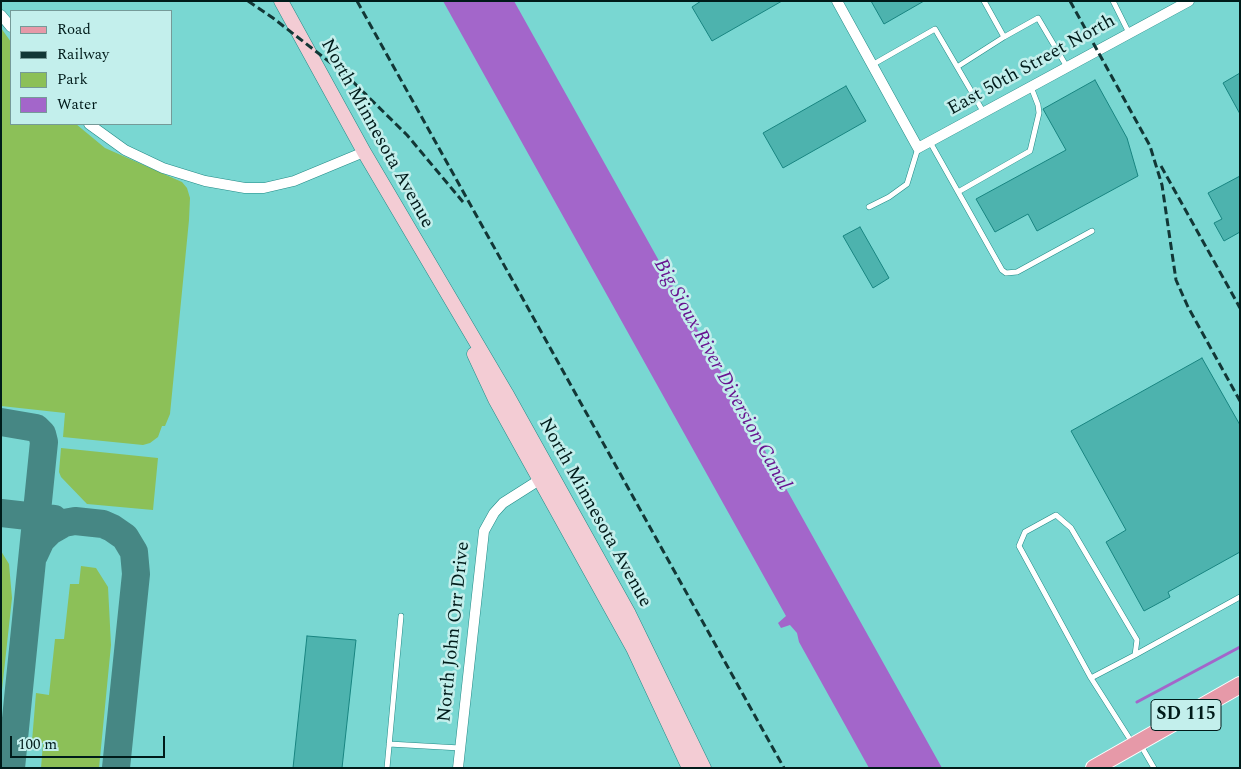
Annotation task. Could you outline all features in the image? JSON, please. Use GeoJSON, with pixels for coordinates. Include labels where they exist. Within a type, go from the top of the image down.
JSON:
{"type":"FeatureCollection","features":[{"type":"Feature","properties":{"kind":"main road","name":"North Minnesota Avenue"},"geometry":{"type":"LineString","coordinates":[[281,1],[364,152],[440,284],[545,477],[633,648],[688,768]]}},
{"type":"Feature","properties":{"kind":"main road","name":"North Minnesota Avenue"},"geometry":{"type":"LineString","coordinates":[[545,477],[644,642],[704,768]]}},
{"type":"Feature","properties":{"kind":"main road","name":"SD 115"},"geometry":{"type":"LineString","coordinates":[[1094,768],[1240,686]]}},
{"type":"Feature","properties":{"kind":"street"},"geometry":{"type":"LineString","coordinates":[[837,1],[918,148]]}},
{"type":"Feature","properties":{"kind":"street","name":"East 50th Street North"},"geometry":{"type":"LineString","coordinates":[[918,148],[1189,1]]}},
{"type":"Feature","properties":{"kind":"street"},"geometry":{"type":"LineString","coordinates":[[1,15],[10,26]]}},
{"type":"Feature","properties":{"kind":"street"},"geometry":{"type":"LineString","coordinates":[[91,125],[124,150],[163,168],[205,181],[245,188],[264,188],[287,183],[364,152]]}},
{"type":"Feature","properties":{"kind":"street","name":"North John Orr Drive"},"geometry":{"type":"LineString","coordinates":[[458,768],[484,531],[494,513],[503,503],[545,477]]}},
{"type":"Feature","properties":{"kind":"lane"},"geometry":{"type":"LineString","coordinates":[[984,1],[1004,37]]}},
{"type":"Feature","properties":{"kind":"lane"},"geometry":{"type":"LineString","coordinates":[[1113,1],[1129,34]]}},
{"type":"Feature","properties":{"kind":"lane"},"geometry":{"type":"LineString","coordinates":[[957,67],[1038,18],[1068,67]]}},
{"type":"Feature","properties":{"kind":"lane"},"geometry":{"type":"LineString","coordinates":[[872,65],[935,29],[984,113]]}},
{"type":"Feature","properties":{"kind":"lane"},"geometry":{"type":"LineString","coordinates":[[958,192],[1030,151],[1039,113],[1038,104],[1031,87]]}},
{"type":"Feature","properties":{"kind":"lane"},"geometry":{"type":"LineString","coordinates":[[930,142],[1002,270],[1006,273],[1017,272],[1092,231]]}},
{"type":"Feature","properties":{"kind":"lane"},"geometry":{"type":"LineString","coordinates":[[869,207],[889,197],[907,184],[918,148]]}},
{"type":"Feature","properties":{"kind":"lane"},"geometry":{"type":"LineString","coordinates":[[1135,655],[1137,640],[1072,528],[1056,515],[1025,532],[1019,546],[1091,678],[1154,768]]}},
{"type":"Feature","properties":{"kind":"lane"},"geometry":{"type":"LineString","coordinates":[[1091,678],[1240,597]]}},
{"type":"Feature","properties":{"kind":"lane"},"geometry":{"type":"LineString","coordinates":[[387,768],[401,616]]}},
{"type":"Feature","properties":{"kind":"lane"},"geometry":{"type":"LineString","coordinates":[[389,744],[460,748]]}},
{"type":"Feature","properties":{"kind":"green space"},"geometry":{"type":"Polygon","coordinates":[[[1,28],[10,41],[10,125],[77,125],[105,148],[182,182],[187,188],[190,198],[170,414],[165,426],[162,426],[158,437],[150,443],[143,445],[63,437],[65,413],[1,406],[1,28]]]}},
{"type":"Feature","properties":{"kind":"green space"},"geometry":{"type":"Polygon","coordinates":[[[61,448],[158,458],[153,510],[87,504],[61,477],[59,472],[61,448]]]}},
{"type":"Feature","properties":{"kind":"green space"},"geometry":{"type":"Polygon","coordinates":[[[1,551],[9,564],[12,598],[1,699],[1,551]]]}},
{"type":"Feature","properties":{"kind":"green space"},"geometry":{"type":"Polygon","coordinates":[[[81,566],[96,568],[108,587],[111,645],[99,768],[41,768],[43,743],[32,741],[36,693],[49,695],[55,639],[64,639],[70,584],[79,584],[81,566]]]}},
{"type":"Feature","properties":{"kind":"water","name":"Big Sioux River Diversion Canal"},"geometry":{"type":"Polygon","coordinates":[[[443,1],[514,1],[942,768],[869,768],[799,642],[797,633],[790,625],[781,628],[778,623],[786,616],[443,1]]]}},
{"type":"Feature","properties":{"kind":"building"},"geometry":{"type":"Polygon","coordinates":[[[701,1],[782,1],[712,41],[692,7],[701,1]]]}},
{"type":"Feature","properties":{"kind":"building"},"geometry":{"type":"Polygon","coordinates":[[[871,1],[924,1],[884,24],[871,1]]]}},
{"type":"Feature","properties":{"kind":"building"},"geometry":{"type":"Polygon","coordinates":[[[1240,73],[1240,114],[1223,83],[1240,73]]]}},
{"type":"Feature","properties":{"kind":"building"},"geometry":{"type":"Polygon","coordinates":[[[1095,80],[1127,138],[1138,176],[1037,231],[1028,214],[995,232],[976,199],[1066,150],[1043,109],[1095,80]]]}},
{"type":"Feature","properties":{"kind":"building"},"geometry":{"type":"Polygon","coordinates":[[[846,86],[866,121],[783,168],[763,133],[846,86]]]}},
{"type":"Feature","properties":{"kind":"building"},"geometry":{"type":"Polygon","coordinates":[[[1240,176],[1240,232],[1224,241],[1214,223],[1222,219],[1208,193],[1240,176]]]}},
{"type":"Feature","properties":{"kind":"building"},"geometry":{"type":"Polygon","coordinates":[[[860,227],[889,278],[873,288],[843,236],[860,227]]]}},
{"type":"Feature","properties":{"kind":"building"},"geometry":{"type":"Polygon","coordinates":[[[1202,358],[1240,425],[1240,552],[1168,592],[1170,597],[1144,611],[1106,542],[1126,530],[1071,431],[1202,358]]]}},
{"type":"Feature","properties":{"kind":"building"},"geometry":{"type":"Polygon","coordinates":[[[307,636],[356,640],[342,768],[293,768],[307,636]]]}},
{"type":"Feature","properties":{"kind":"waterway"},"geometry":{"type":"LineString","coordinates":[[1137,702],[1240,647]]}},
{"type":"Feature","properties":{"kind":"taxiway"},"geometry":{"type":"LineString","coordinates":[[1,422],[36,428],[42,434],[44,442],[11,768]]}},
{"type":"Feature","properties":{"kind":"taxiway"},"geometry":{"type":"LineString","coordinates":[[1,513],[54,519]]}},
{"type":"Feature","properties":{"kind":"taxiway"},"geometry":{"type":"LineString","coordinates":[[34,555],[41,540],[50,531],[64,523],[75,521],[103,524],[112,528],[125,537],[134,552],[136,574],[116,768]]}},
{"type":"Feature","properties":{"kind":"railway"},"geometry":{"type":"LineString","coordinates":[[248,1],[345,74],[407,135],[463,202]]}},
{"type":"Feature","properties":{"kind":"railway"},"geometry":{"type":"LineString","coordinates":[[357,1],[784,768]]}},
{"type":"Feature","properties":{"kind":"railway"},"geometry":{"type":"LineString","coordinates":[[1070,1],[1150,146],[1162,185],[1176,280],[1188,307],[1240,401]]}},
{"type":"Feature","properties":{"kind":"railway"},"geometry":{"type":"LineString","coordinates":[[1161,166],[1240,308]]}}]}
